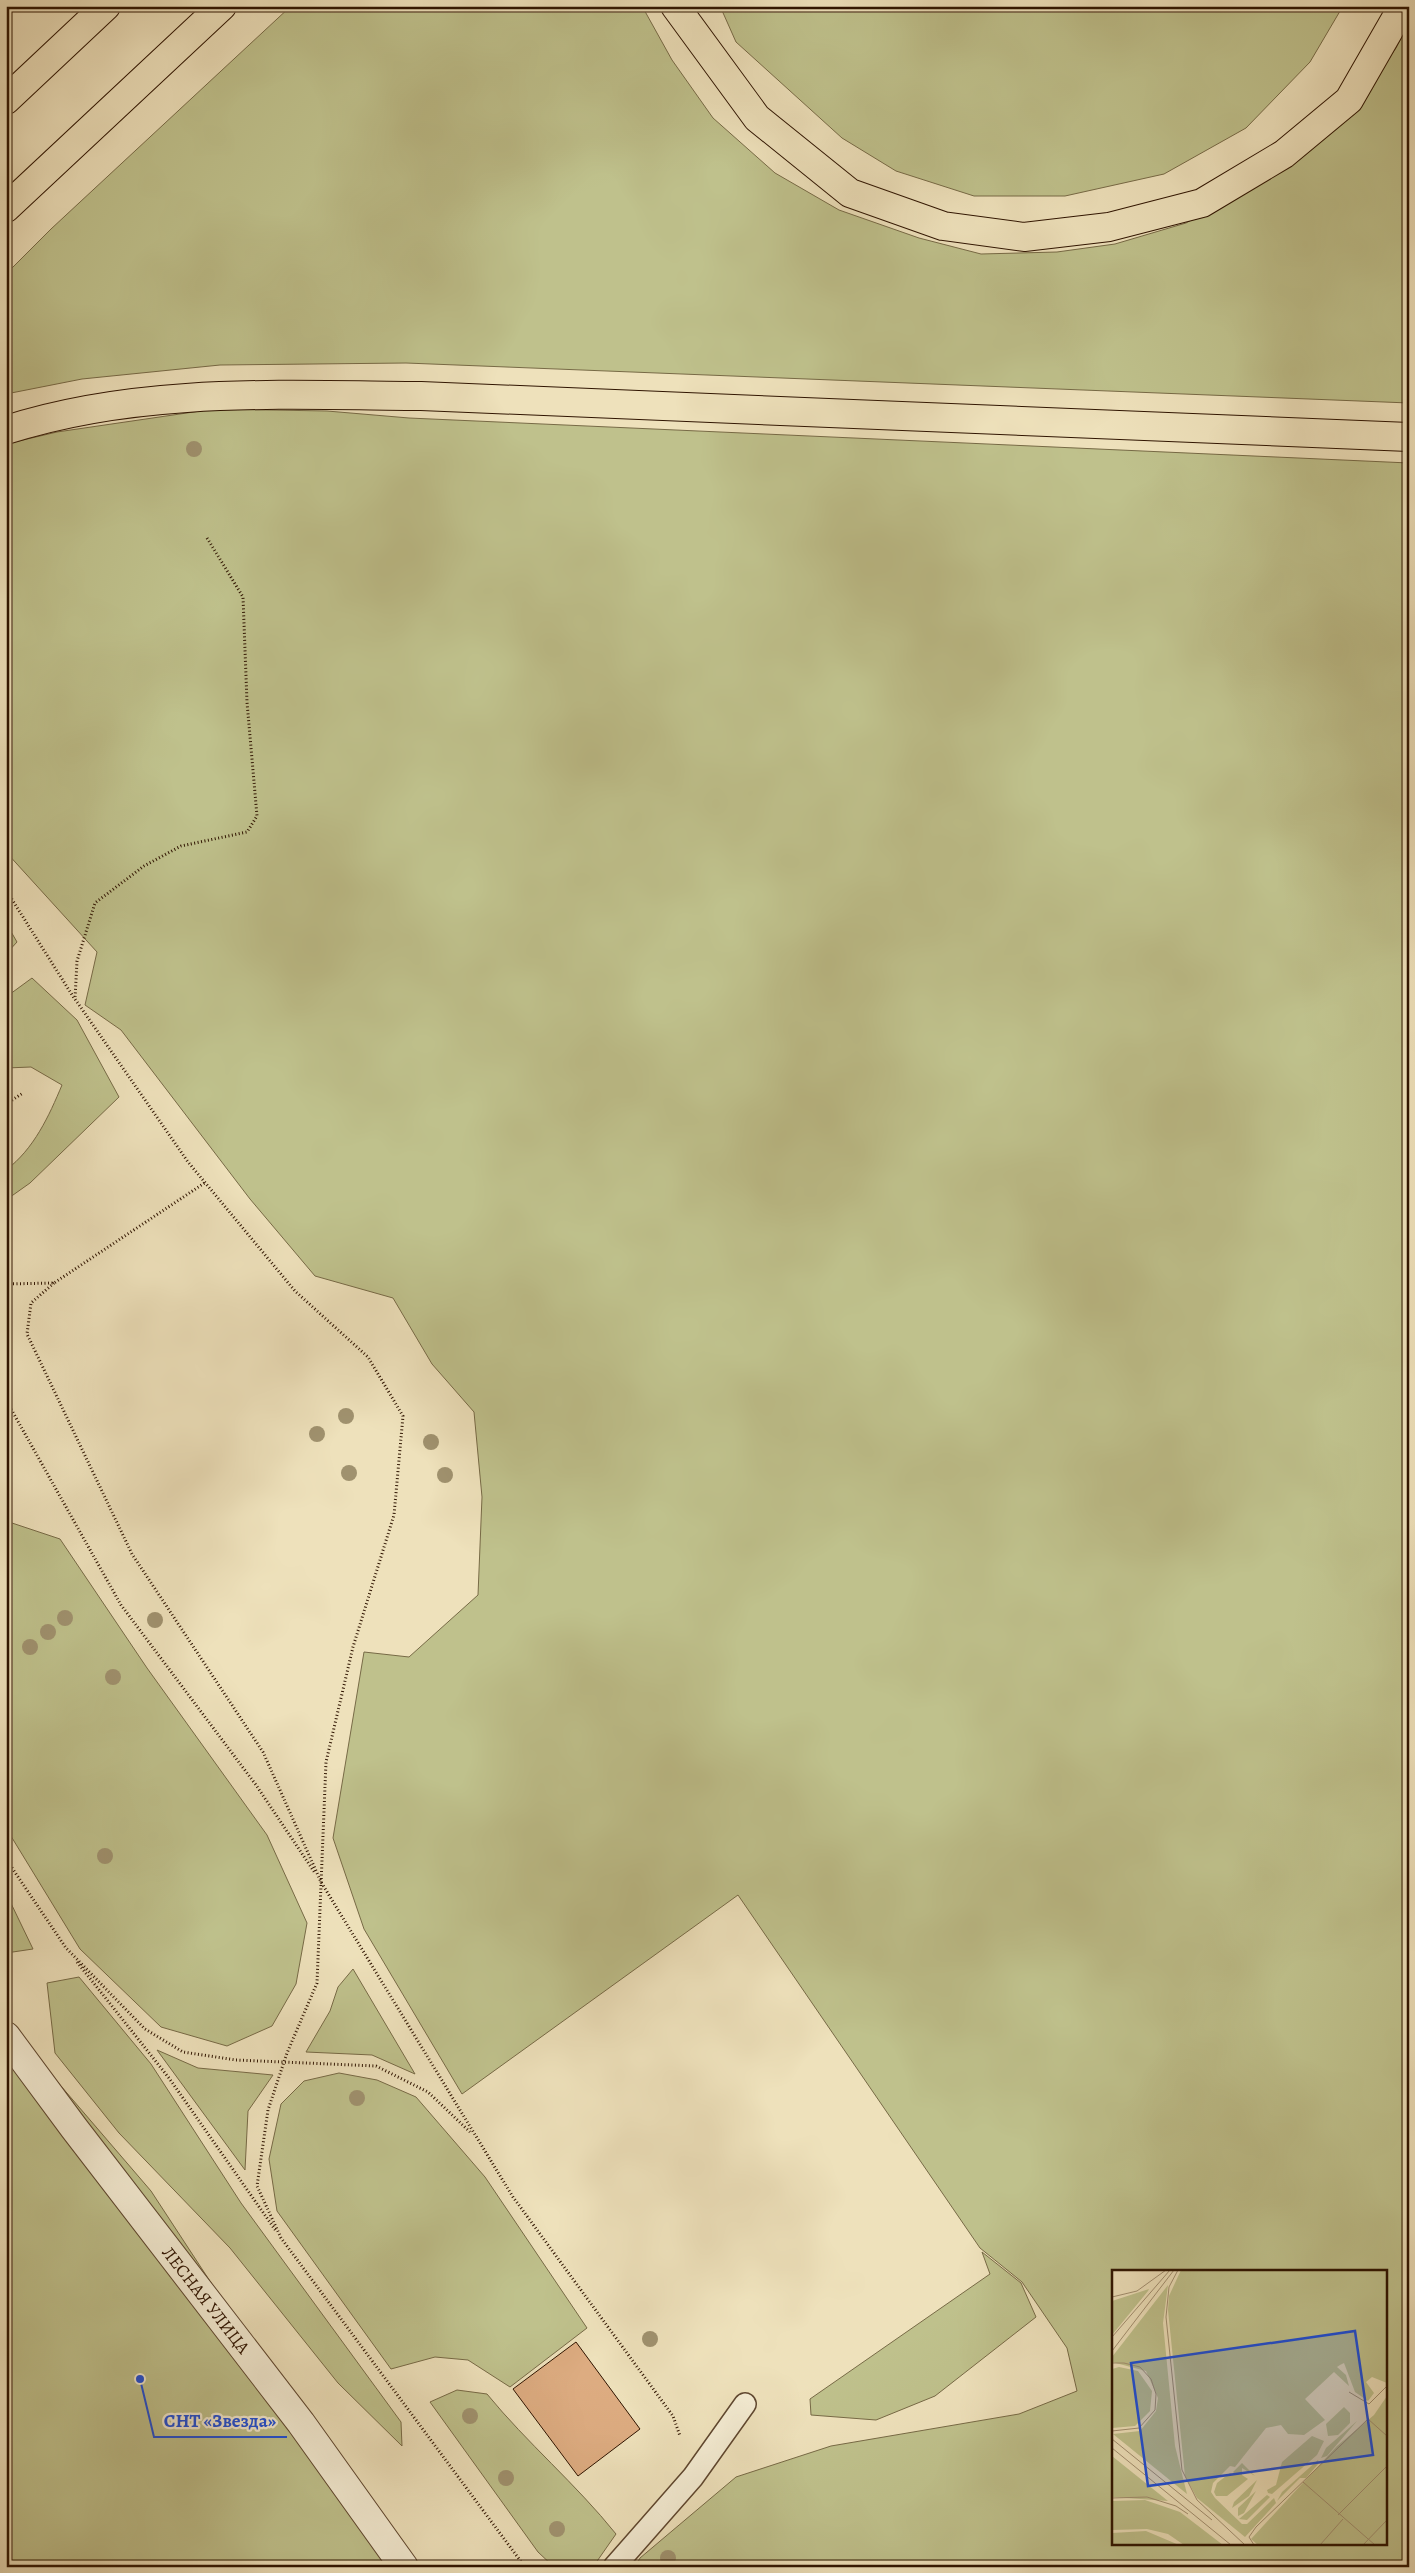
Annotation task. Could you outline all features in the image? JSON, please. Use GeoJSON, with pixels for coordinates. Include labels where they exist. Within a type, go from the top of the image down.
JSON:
{"type":"FeatureCollection","features":[{"type":"Feature","properties":{"kind":"main road"},"geometry":{"type":"LineString","coordinates":[[6,100],[106,6]]}},
{"type":"Feature","properties":{"kind":"main road"},"geometry":{"type":"LineString","coordinates":[[6,208],[222,6]]}},
{"type":"Feature","properties":{"kind":"main road"},"geometry":{"type":"LineString","coordinates":[[675,6],[757,118],[850,193],[943,226],[1024,237],[1110,227],[1202,203],[1284,154],[1349,100],[1403,6]]}},
{"type":"Feature","properties":{"kind":"main road"},"geometry":{"type":"LineString","coordinates":[[6,430],[37,420],[132,402],[274,395],[421,396],[1409,437]]}},
{"type":"Feature","properties":{"kind":"street","name":"ЛЕСНАЯ УЛИЦА"},"geometry":{"type":"LineString","coordinates":[[6,2036],[80,2136],[300,2423],[404,2567]]}},
{"type":"Feature","properties":{"kind":"lane"},"geometry":{"type":"LineString","coordinates":[[614,2567],[683,2488],[745,2404]]}},
{"type":"Feature","properties":{"kind":"path"},"geometry":{"type":"LineString","coordinates":[[74,999],[77,961],[95,903],[144,866],[174,850],[216,837],[246,832],[257,816],[247,702],[243,597],[207,538]]}},
{"type":"Feature","properties":{"kind":"path"},"geometry":{"type":"LineString","coordinates":[[6,890],[74,999],[188,1162],[295,1291],[368,1357],[403,1416],[394,1515],[353,1647],[326,1762],[317,1983],[284,2062],[268,2110],[257,2186],[281,2238]]}},
{"type":"Feature","properties":{"kind":"path"},"geometry":{"type":"LineString","coordinates":[[6,1104],[23,1093]]}},
{"type":"Feature","properties":{"kind":"path"},"geometry":{"type":"LineString","coordinates":[[206,1182],[54,1283],[31,1303],[27,1334],[132,1554],[263,1752],[321,1882]]}},
{"type":"Feature","properties":{"kind":"path"},"geometry":{"type":"LineString","coordinates":[[6,1284],[54,1283]]}},
{"type":"Feature","properties":{"kind":"path"},"geometry":{"type":"LineString","coordinates":[[6,1400],[121,1605],[256,1785],[321,1882],[474,2136],[513,2197],[673,2416],[686,2451],[683,2488]]}},
{"type":"Feature","properties":{"kind":"path"},"geometry":{"type":"LineString","coordinates":[[6,1859],[66,1948],[169,2078],[281,2238],[525,2567]]}},
{"type":"Feature","properties":{"kind":"path"},"geometry":{"type":"LineString","coordinates":[[66,1948],[145,2029],[183,2052],[236,2060],[376,2066],[428,2092],[474,2136]]}},
{"type":"Feature","properties":{"kind":"green space"},"geometry":{"type":"Polygon","coordinates":[[[291,6],[642,6],[672,60],[713,118],[775,173],[839,210],[919,238],[981,254],[1057,252],[1115,244],[1186,223],[1296,162],[1350,113],[1396,48],[1409,22],[1409,403],[406,363],[220,365],[82,379],[6,394],[6,274],[51,229],[291,6]]]}},
{"type":"Feature","properties":{"kind":"green space"},"geometry":{"type":"Polygon","coordinates":[[[720,6],[1343,6],[1310,62],[1246,128],[1164,174],[1065,196],[974,196],[896,171],[842,138],[736,42],[720,6]]]}},
{"type":"Feature","properties":{"kind":"green space"},"geometry":{"type":"Polygon","coordinates":[[[214,409],[327,411],[409,418],[1409,463],[1409,2567],[635,2567],[640,2558],[736,2477],[831,2446],[1019,2414],[1077,2391],[1067,2348],[1022,2282],[980,2248],[738,1895],[462,2094],[364,1929],[333,1838],[364,1652],[409,1657],[478,1595],[482,1497],[474,1412],[432,1364],[393,1298],[315,1276],[250,1199],[121,1030],[85,1005],[97,952],[6,852],[6,444],[57,432],[214,409]]]}},
{"type":"Feature","properties":{"kind":"green space"},"geometry":{"type":"Polygon","coordinates":[[[6,923],[17,942],[6,954],[6,923]]]}},
{"type":"Feature","properties":{"kind":"green space"},"geometry":{"type":"Polygon","coordinates":[[[32,978],[77,1020],[119,1097],[30,1183],[6,1200],[6,1170],[16,1162],[33,1142],[46,1120],[62,1085],[31,1067],[6,1068],[6,997],[32,978]]]}},
{"type":"Feature","properties":{"kind":"green space"},"geometry":{"type":"Polygon","coordinates":[[[6,1521],[60,1539],[147,1668],[267,1835],[307,1923],[296,1984],[272,2026],[227,2046],[161,2027],[80,1949],[6,1828],[6,1521]]]}},
{"type":"Feature","properties":{"kind":"green space"},"geometry":{"type":"Polygon","coordinates":[[[6,1893],[33,1949],[6,1953],[6,1893]]]}},
{"type":"Feature","properties":{"kind":"green space"},"geometry":{"type":"Polygon","coordinates":[[[353,1969],[415,2074],[372,2055],[306,2052],[330,2011],[338,1987],[353,1969]]]}},
{"type":"Feature","properties":{"kind":"green space"},"geometry":{"type":"Polygon","coordinates":[[[79,1977],[151,2064],[241,2203],[401,2422],[402,2446],[338,2383],[230,2248],[119,2133],[55,2053],[47,1983],[79,1977]]]}},
{"type":"Feature","properties":{"kind":"green space"},"geometry":{"type":"Polygon","coordinates":[[[6,2022],[151,2191],[397,2567],[6,2567],[6,2022]]]}},
{"type":"Feature","properties":{"kind":"green space"},"geometry":{"type":"Polygon","coordinates":[[[157,2050],[198,2068],[273,2075],[248,2111],[245,2170],[157,2050]]]}},
{"type":"Feature","properties":{"kind":"green space"},"geometry":{"type":"Polygon","coordinates":[[[339,2073],[377,2080],[416,2097],[485,2177],[587,2328],[510,2387],[468,2360],[435,2357],[391,2369],[277,2211],[269,2159],[281,2104],[304,2081],[339,2073]]]}},
{"type":"Feature","properties":{"kind":"green space"},"geometry":{"type":"Polygon","coordinates":[[[982,2252],[1021,2283],[1036,2317],[935,2396],[876,2420],[811,2415],[810,2399],[990,2274],[982,2252]]]}},
{"type":"Feature","properties":{"kind":"green space"},"geometry":{"type":"Polygon","coordinates":[[[457,2390],[487,2394],[518,2430],[585,2498],[616,2534],[593,2567],[554,2567],[538,2552],[430,2402],[457,2390]]]}},
{"type":"Feature","properties":{"kind":"building"},"geometry":{"type":"Polygon","coordinates":[[[576,2342],[640,2429],[578,2476],[513,2389],[576,2342]]]}},
{"type":"Feature","properties":{"kind":"place","name":"СНТ «Звезда»"},"geometry":{"type":"Point","coordinates":[140,2379]}}]}
